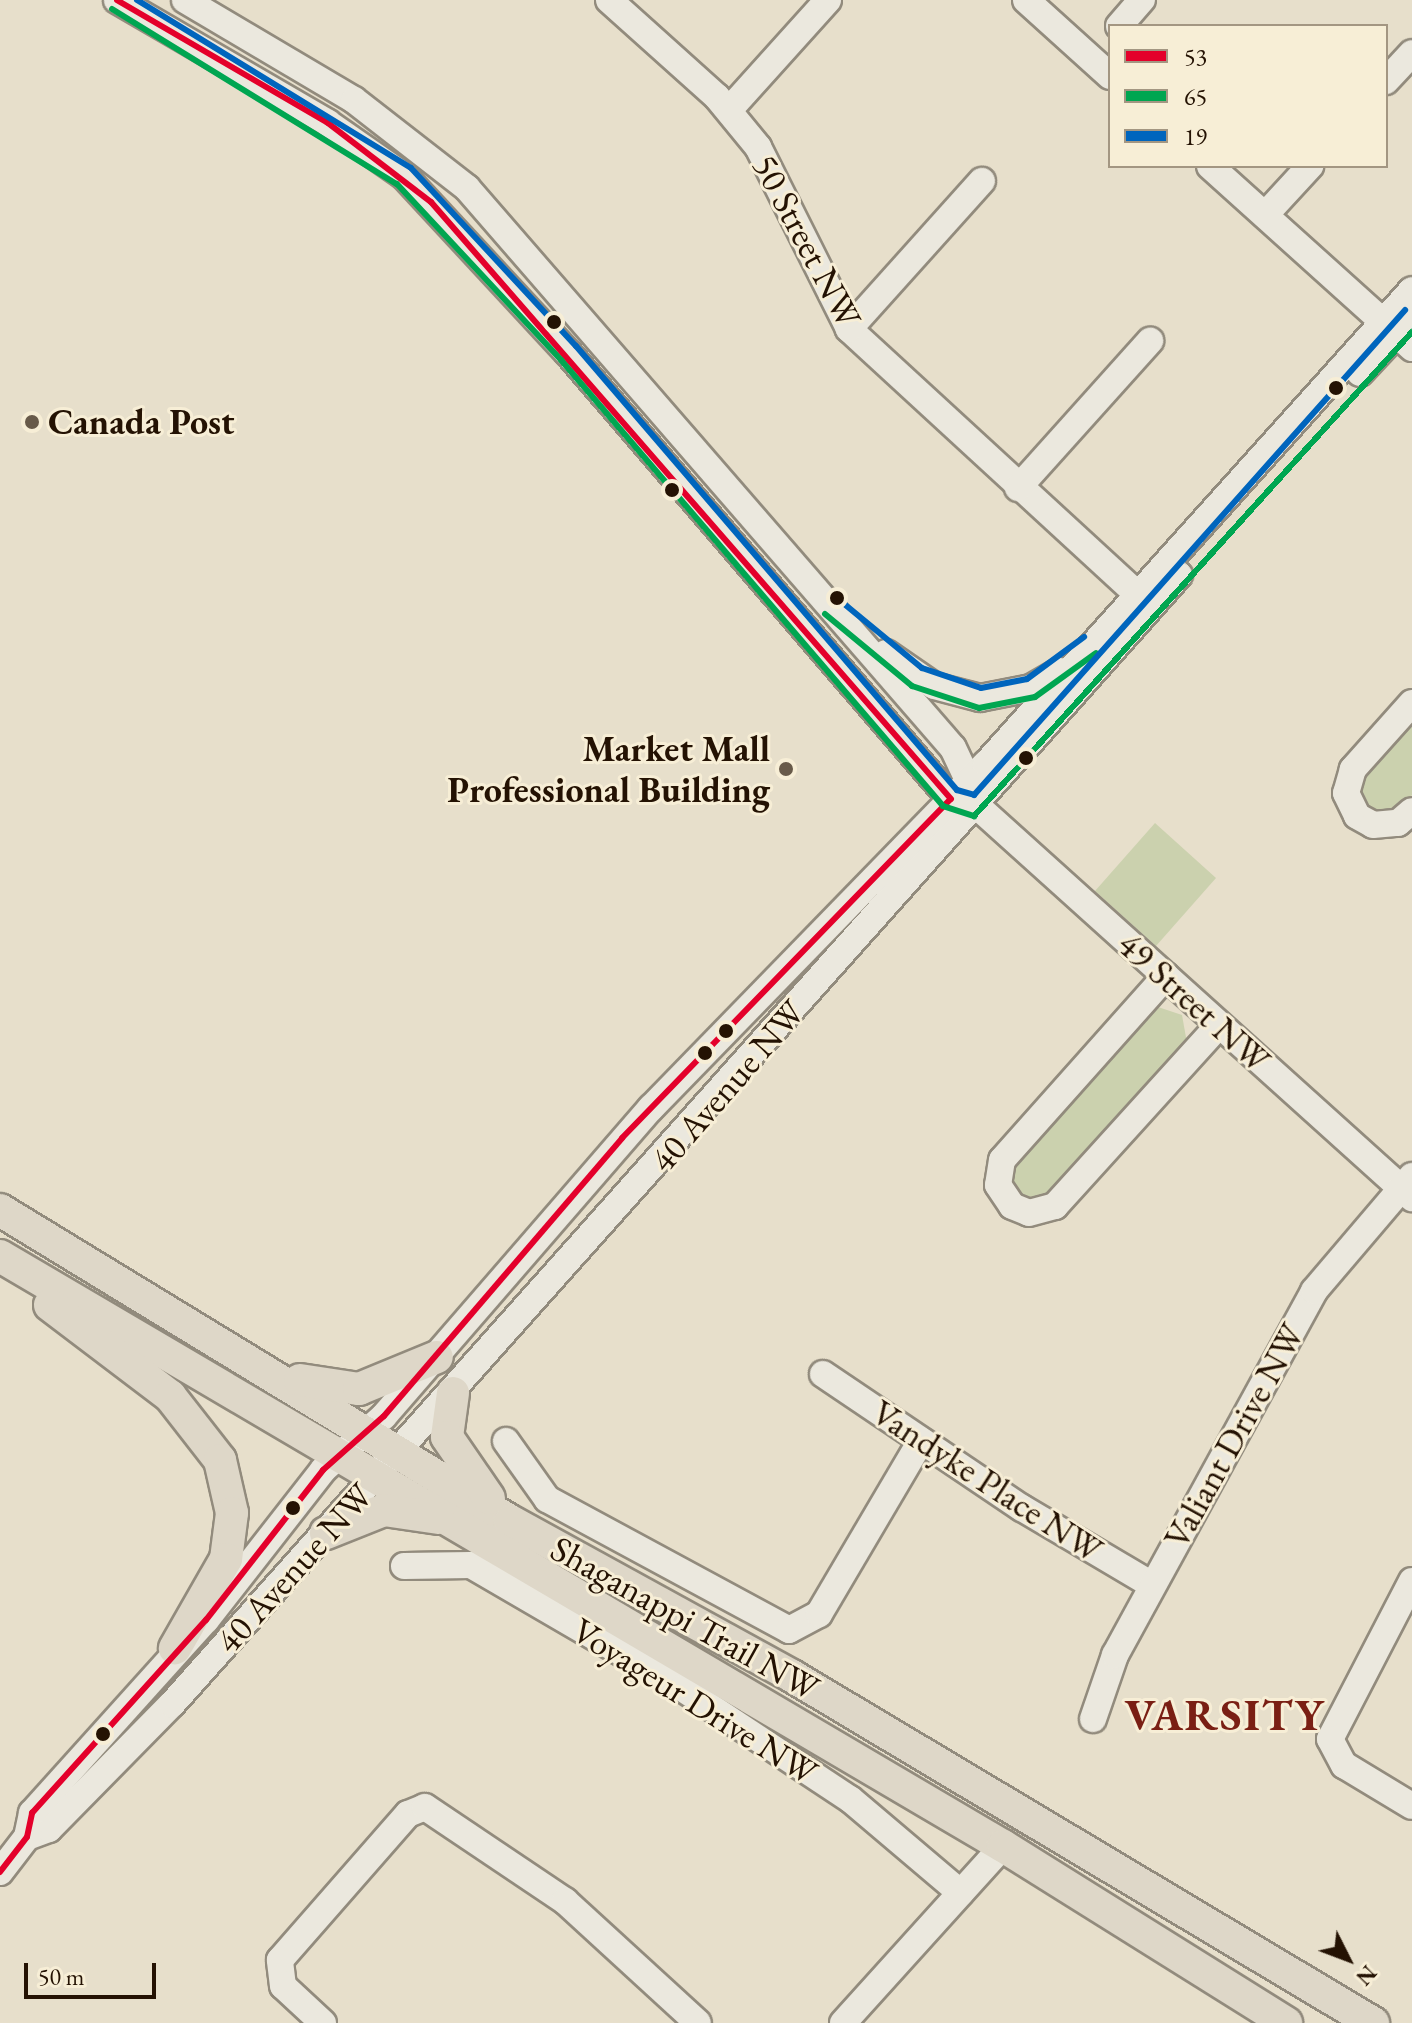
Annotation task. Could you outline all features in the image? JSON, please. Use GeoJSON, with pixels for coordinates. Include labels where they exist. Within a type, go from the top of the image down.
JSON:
{"type":"FeatureCollection","features":[{"type":"Feature","properties":{"kind":"main road","name":"Shaganappi Trail NW"},"geometry":{"type":"LineString","coordinates":[[0,1210],[283,1378],[510,1521],[792,1676],[1373,2023]]}},
{"type":"Feature","properties":{"kind":"main road","name":"Shaganappi Trail NW"},"geometry":{"type":"LineString","coordinates":[[0,1256],[342,1454],[1003,1846],[1286,2023]]}},
{"type":"Feature","properties":{"kind":"main road"},"geometry":{"type":"LineString","coordinates":[[0,1267],[170,1396],[220,1460],[232,1513],[226,1559],[175,1648]]}},
{"type":"Feature","properties":{"kind":"main road"},"geometry":{"type":"LineString","coordinates":[[283,1378],[359,1389],[437,1357]]}},
{"type":"Feature","properties":{"kind":"main road"},"geometry":{"type":"LineString","coordinates":[[453,1393],[446,1428],[453,1451],[510,1521]]}},
{"type":"Feature","properties":{"kind":"main road"},"geometry":{"type":"LineString","coordinates":[[326,1533],[384,1510],[450,1520]]}},
{"type":"Feature","properties":{"kind":"main road"},"geometry":{"type":"LineString","coordinates":[[1003,1846],[1025,1841],[1051,1851],[1287,1992],[1328,1995]]}},
{"type":"Feature","properties":{"kind":"street"},"geometry":{"type":"LineString","coordinates":[[117,0],[328,123],[431,202],[951,799]]}},
{"type":"Feature","properties":{"kind":"street"},"geometry":{"type":"LineString","coordinates":[[185,0],[354,100],[467,188],[841,617],[972,779],[977,806]]}},
{"type":"Feature","properties":{"kind":"street","name":"50 Street NW"},"geometry":{"type":"LineString","coordinates":[[609,0],[729,110],[767,161],[849,329],[1144,601]]}},
{"type":"Feature","properties":{"kind":"street"},"geometry":{"type":"LineString","coordinates":[[729,110],[828,0]]}},
{"type":"Feature","properties":{"kind":"street"},"geometry":{"type":"LineString","coordinates":[[1026,0],[1108,74]]}},
{"type":"Feature","properties":{"kind":"street"},"geometry":{"type":"LineString","coordinates":[[1121,24],[1142,0]]}},
{"type":"Feature","properties":{"kind":"street"},"geometry":{"type":"LineString","coordinates":[[1090,58],[1108,38]]}},
{"type":"Feature","properties":{"kind":"street"},"geometry":{"type":"LineString","coordinates":[[1388,79],[1412,53]]}},
{"type":"Feature","properties":{"kind":"street"},"geometry":{"type":"LineString","coordinates":[[1212,168],[1401,330]]}},
{"type":"Feature","properties":{"kind":"street"},"geometry":{"type":"LineString","coordinates":[[1265,215],[1308,168]]}},
{"type":"Feature","properties":{"kind":"street"},"geometry":{"type":"LineString","coordinates":[[849,329],[982,181]]}},
{"type":"Feature","properties":{"kind":"street","name":"40 Avenue NW"},"geometry":{"type":"LineString","coordinates":[[3,1864],[27,1837],[49,1829],[84,1797],[453,1393],[977,806],[1144,601],[1401,330],[1412,290]]}},
{"type":"Feature","properties":{"kind":"street"},"geometry":{"type":"LineString","coordinates":[[1018,488],[1150,341]]}},
{"type":"Feature","properties":{"kind":"street","name":"40 Avenue NW"},"geometry":{"type":"LineString","coordinates":[[27,1837],[32,1813],[175,1648],[206,1620],[275,1525],[437,1357],[622,1138],[972,779],[1071,665],[1144,601]]}},
{"type":"Feature","properties":{"kind":"street"},"geometry":{"type":"LineString","coordinates":[[841,617],[917,677],[958,694],[1013,694],[1071,665]]}},
{"type":"Feature","properties":{"kind":"street"},"geometry":{"type":"LineString","coordinates":[[1412,703],[1353,769],[1346,793],[1357,816],[1373,825],[1398,823],[1412,811]]}},
{"type":"Feature","properties":{"kind":"street","name":"49 Street NW"},"geometry":{"type":"LineString","coordinates":[[951,799],[977,806],[1219,1025],[1408,1187]]}},
{"type":"Feature","properties":{"kind":"street"},"geometry":{"type":"LineString","coordinates":[[1166,976],[1002,1160],[998,1185],[1012,1206],[1029,1213],[1055,1206],[1219,1025]]}},
{"type":"Feature","properties":{"kind":"street","name":"Valiant Drive NW"},"geometry":{"type":"LineString","coordinates":[[1093,1719],[1115,1655],[1326,1272],[1408,1187]]}},
{"type":"Feature","properties":{"kind":"street","name":"Vandyke Place NW"},"geometry":{"type":"LineString","coordinates":[[823,1374],[921,1441],[1152,1585]]}},
{"type":"Feature","properties":{"kind":"street"},"geometry":{"type":"LineString","coordinates":[[506,1441],[547,1499],[769,1624],[802,1627],[819,1614],[921,1441]]}},
{"type":"Feature","properties":{"kind":"street","name":"Voyageur Drive NW"},"geometry":{"type":"LineString","coordinates":[[404,1566],[471,1565],[682,1688],[850,1799],[961,1893]]}},
{"type":"Feature","properties":{"kind":"street"},"geometry":{"type":"LineString","coordinates":[[1412,1581],[1330,1739],[1344,1765],[1412,1806]]}},
{"type":"Feature","properties":{"kind":"street"},"geometry":{"type":"LineString","coordinates":[[323,2023],[283,1986],[280,1960],[408,1814],[425,1807],[565,1901],[698,2023]]}},
{"type":"Feature","properties":{"kind":"street"},"geometry":{"type":"LineString","coordinates":[[843,2023],[1003,1846]]}},
{"type":"Feature","properties":{"kind":"green space"},"geometry":{"type":"Polygon","coordinates":[[[1412,720],[1412,795],[1400,809],[1376,814],[1359,794],[1363,775],[1412,720]]]}},
{"type":"Feature","properties":{"kind":"green space"},"geometry":{"type":"Polygon","coordinates":[[[1155,823],[1216,878],[1156,946],[1095,891],[1155,823]]]}},
{"type":"Feature","properties":{"kind":"green space"},"geometry":{"type":"Polygon","coordinates":[[[1158,1007],[1182,1015],[1187,1043],[1053,1194],[1034,1202],[1017,1195],[1011,1169],[1158,1007]]]}},
{"type":"Feature","properties":{"kind":"transit line","name":"53"},"geometry":{"type":"LineString","coordinates":[[0,1872],[27,1837],[32,1813],[206,1620],[323,1470],[384,1416],[622,1138],[951,799],[431,202],[328,123],[117,0]]}},
{"type":"Feature","properties":{"kind":"transit line","name":"19"},"geometry":{"type":"LineString","coordinates":[[137,0],[411,168],[576,346],[957,790],[974,795],[1405,310]]}},
{"type":"Feature","properties":{"kind":"transit line","name":"65"},"geometry":{"type":"LineString","coordinates":[[112,9],[397,184],[561,360],[943,806],[974,816],[1412,332]]}},
{"type":"Feature","properties":{"kind":"transit line","name":"19"},"geometry":{"type":"LineString","coordinates":[[837,598],[922,668],[981,688],[1027,679],[1084,637]]}},
{"type":"Feature","properties":{"kind":"transit line","name":"65"},"geometry":{"type":"LineString","coordinates":[[825,614],[912,686],[979,708],[1035,697],[1096,653]]}},
{"type":"Feature","properties":{"kind":"place","name":"Canada Post"},"geometry":{"type":"Point","coordinates":[32,422]}},
{"type":"Feature","properties":{"kind":"place","name":"Market Mall Professional Building"},"geometry":{"type":"Point","coordinates":[786,769]}},
{"type":"Feature","properties":{"kind":"district","name":"VARSITY"},"geometry":{"type":"Point","coordinates":[1225,1715]}}]}
